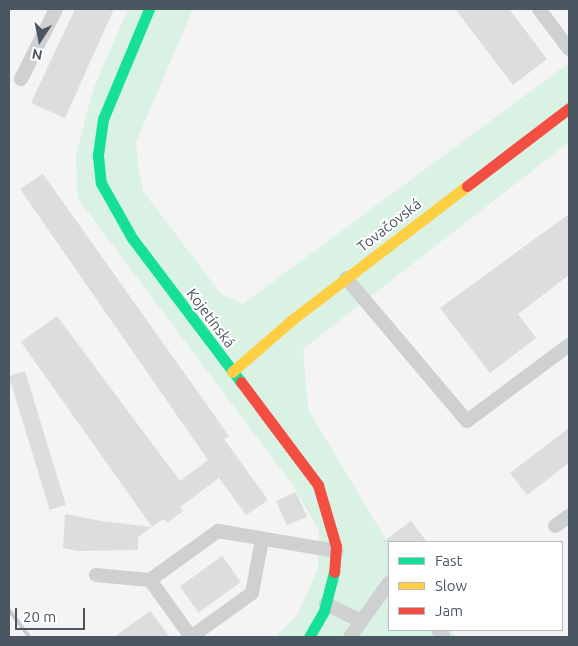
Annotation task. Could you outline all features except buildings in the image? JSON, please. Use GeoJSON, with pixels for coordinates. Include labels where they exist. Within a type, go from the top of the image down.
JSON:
{"type":"FeatureCollection","features":[{"type":"Feature","properties":{"kind":"main road","name":"Kojetínská"},"geometry":{"type":"LineString","coordinates":[[149,9],[103,119],[98,156],[101,183],[112,210],[318,484],[330,514],[336,551],[326,604],[309,637]]}},
{"type":"Feature","properties":{"kind":"main road","name":"Tovačovská"},"geometry":{"type":"LineString","coordinates":[[232,372],[346,278],[569,108]]}},
{"type":"Feature","properties":{"kind":"lane"},"geometry":{"type":"LineString","coordinates":[[21,79],[56,9]]}},
{"type":"Feature","properties":{"kind":"lane"},"geometry":{"type":"LineString","coordinates":[[541,9],[564,32],[569,49]]}},
{"type":"Feature","properties":{"kind":"lane"},"geometry":{"type":"LineString","coordinates":[[346,278],[467,421],[569,345]]}},
{"type":"Feature","properties":{"kind":"lane"},"geometry":{"type":"LineString","coordinates":[[555,526],[569,516]]}},
{"type":"Feature","properties":{"kind":"lane"},"geometry":{"type":"LineString","coordinates":[[96,576],[150,580],[218,531],[262,540],[336,551]]}},
{"type":"Feature","properties":{"kind":"lane"},"geometry":{"type":"LineString","coordinates":[[150,580],[192,637],[252,593],[262,540]]}},
{"type":"Feature","properties":{"kind":"lane"},"geometry":{"type":"LineString","coordinates":[[350,637],[388,584]]}},
{"type":"Feature","properties":{"kind":"lane"},"geometry":{"type":"LineString","coordinates":[[326,604],[361,621]]}},
{"type":"Feature","properties":{"kind":"green space"},"geometry":{"type":"Polygon","coordinates":[[[128,9],[193,9],[136,142],[139,171],[143,191],[221,294],[243,304],[569,63],[569,142],[303,349],[308,409],[388,543],[388,631],[452,631],[457,637],[275,637],[298,614],[318,568],[319,531],[295,488],[78,199],[76,155],[93,90],[128,9]]]}},
{"type":"Feature","properties":{"kind":"railway"},"geometry":{"type":"LineString","coordinates":[[9,610],[29,637]]}},
{"type":"Feature","properties":{"kind":"traffic: fast"},"geometry":{"type":"LineString","coordinates":[[149,9],[103,119],[98,156],[101,183],[132,238],[241,382]]}},
{"type":"Feature","properties":{"kind":"traffic: fast"},"geometry":{"type":"LineString","coordinates":[[309,637],[324,611],[334,572]]}},
{"type":"Feature","properties":{"kind":"traffic: slow"},"geometry":{"type":"LineString","coordinates":[[232,372],[293,319],[467,186]]}},
{"type":"Feature","properties":{"kind":"traffic: jam"},"geometry":{"type":"LineString","coordinates":[[467,186],[569,108]]}},
{"type":"Feature","properties":{"kind":"traffic: jam"},"geometry":{"type":"LineString","coordinates":[[241,382],[318,485],[336,546],[334,572]]}}]}
